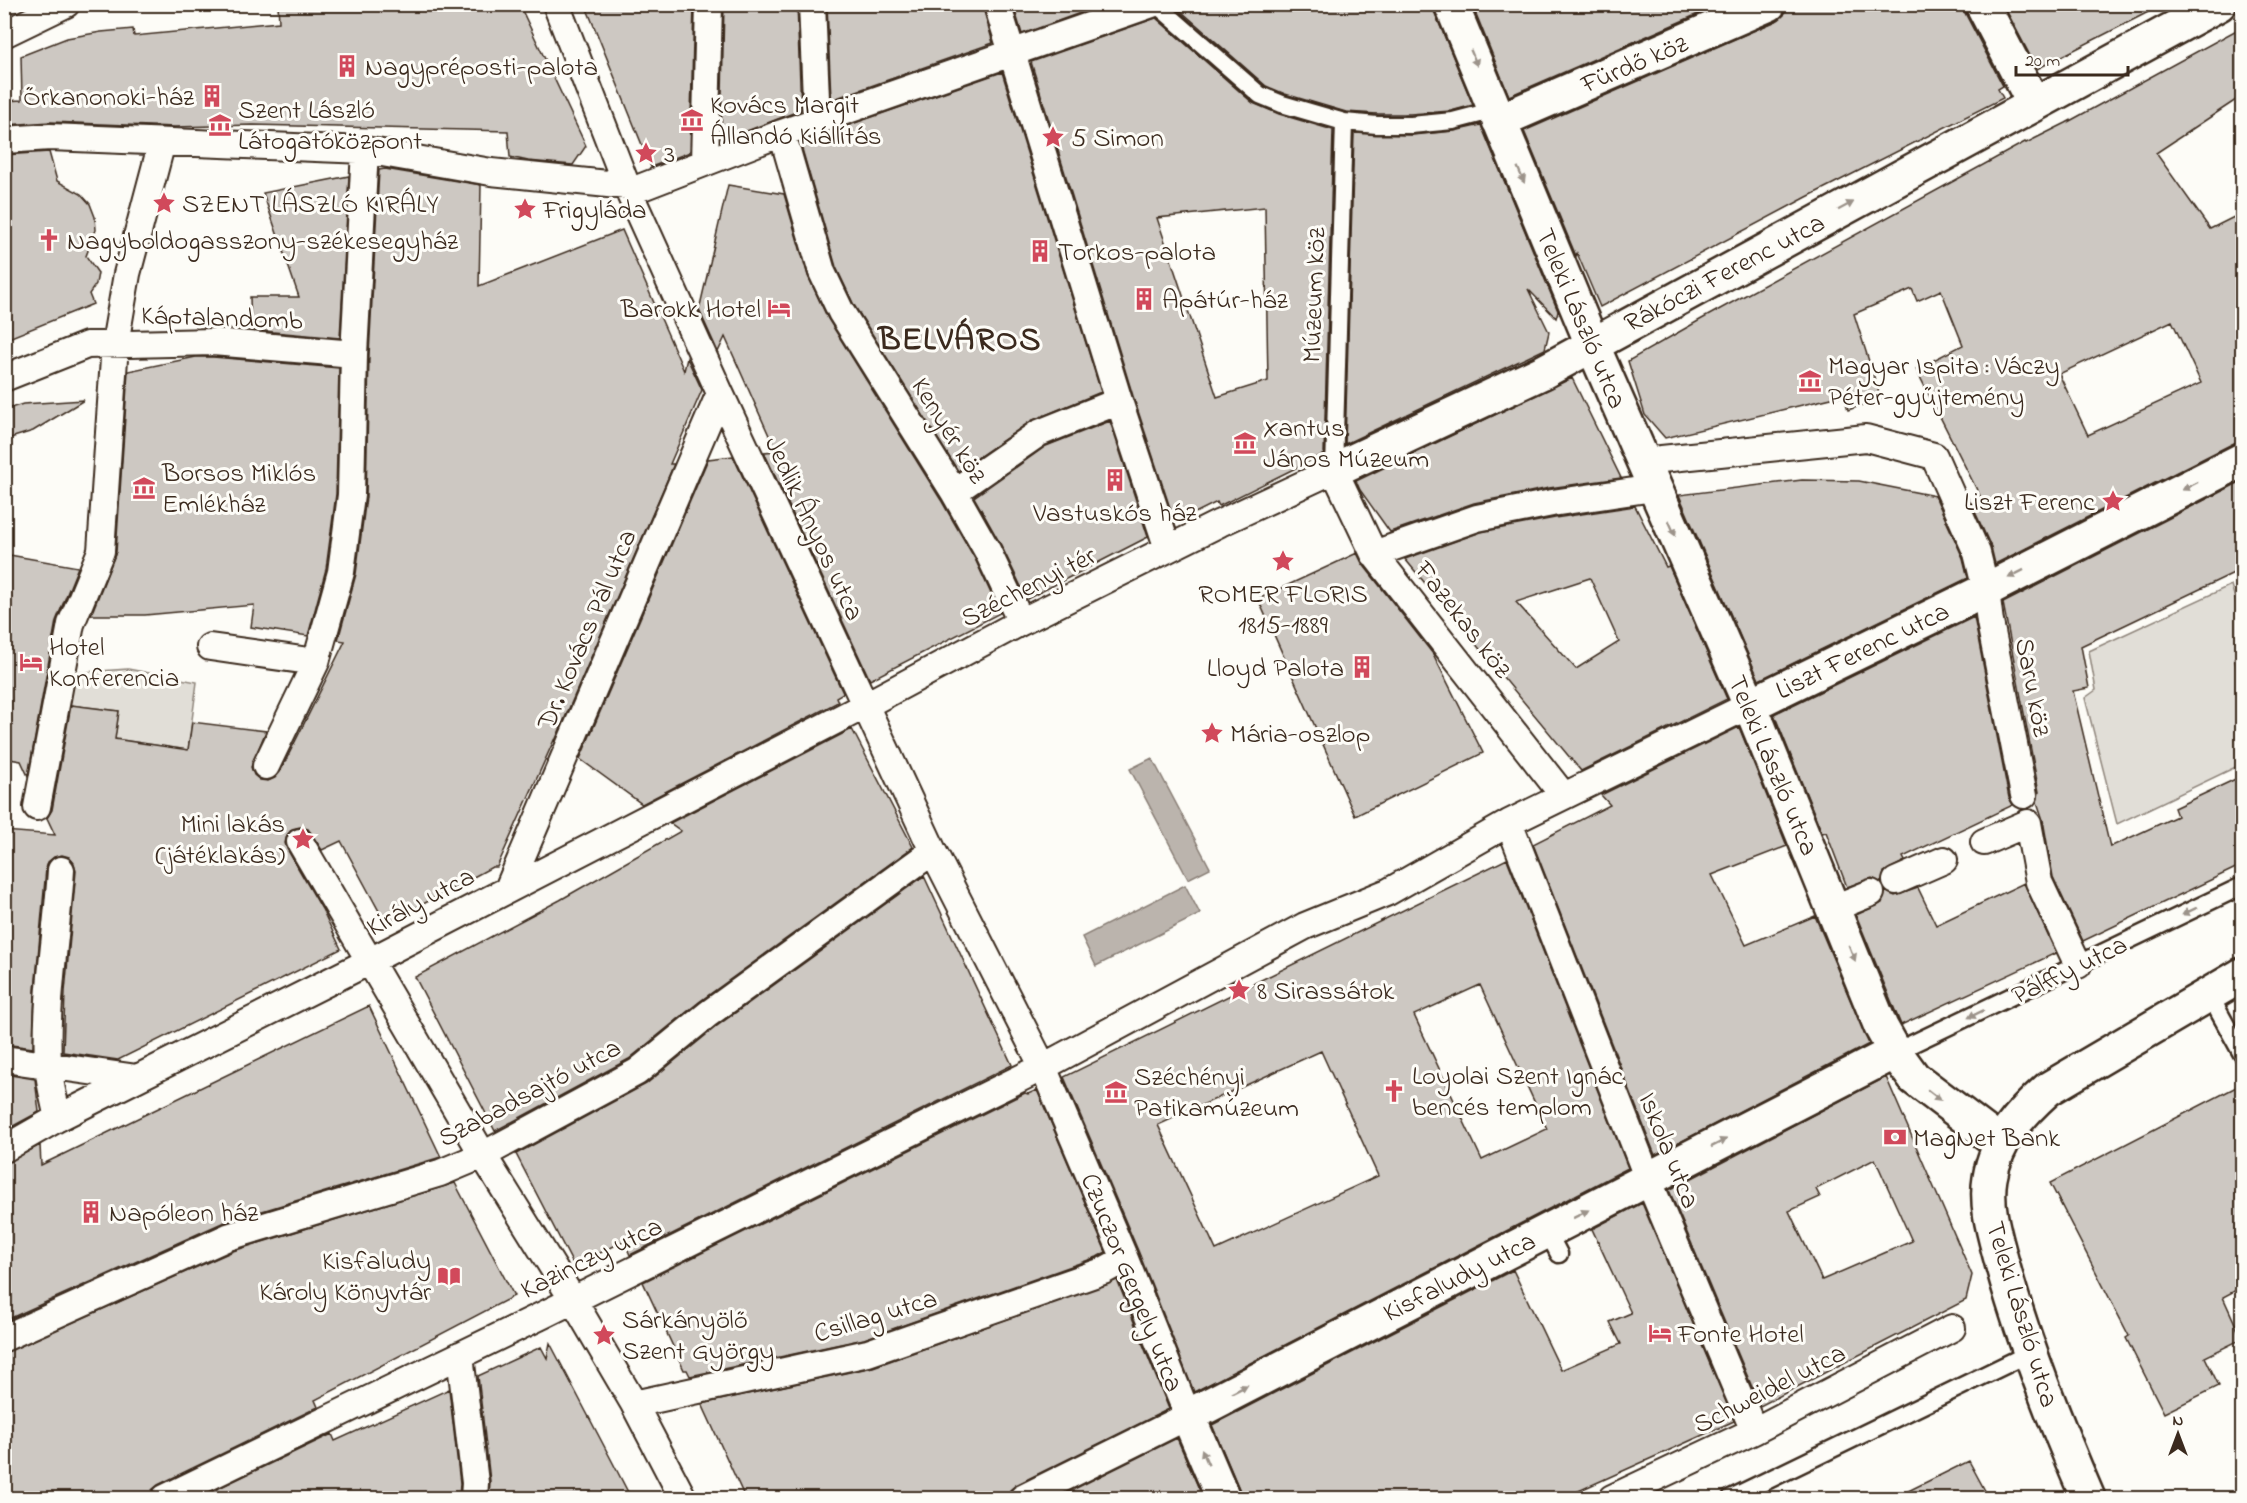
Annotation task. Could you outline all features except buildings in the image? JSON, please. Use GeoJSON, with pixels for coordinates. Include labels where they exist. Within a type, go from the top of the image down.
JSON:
{"type":"FeatureCollection","features":[{"type":"Feature","properties":{"kind":"street"},"geometry":{"type":"LineString","coordinates":[[4,34],[66,4]]}},
{"type":"Feature","properties":{"kind":"street","name":"Jedlik Ányos utca"},"geometry":{"type":"LineString","coordinates":[[556,4],[628,189],[720,393],[933,851],[1043,1067]]}},
{"type":"Feature","properties":{"kind":"street"},"geometry":{"type":"LineString","coordinates":[[705,162],[709,4]]}},
{"type":"Feature","properties":{"kind":"street"},"geometry":{"type":"LineString","coordinates":[[812,4],[817,122]]}},
{"type":"Feature","properties":{"kind":"street"},"geometry":{"type":"LineString","coordinates":[[997,4],[1119,401],[1168,549]]}},
{"type":"Feature","properties":{"kind":"street","name":"Teleki László utca"},"geometry":{"type":"LineString","coordinates":[[1451,4],[1592,344],[1750,705],[1881,1027],[1895,1052],[1914,1078],[2001,1144],[1994,1158],[1989,1180],[1990,1215],[2007,1283],[2030,1353],[2088,1498]]}},
{"type":"Feature","properties":{"kind":"street","name":"Fürdő köz"},"geometry":{"type":"LineString","coordinates":[[1497,115],[1768,4]]}},
{"type":"Feature","properties":{"kind":"street"},"geometry":{"type":"LineString","coordinates":[[1982,4],[2034,104]]}},
{"type":"Feature","properties":{"kind":"street","name":"Rákóczi Ferenc utca"},"geometry":{"type":"LineString","coordinates":[[1220,523],[1543,372],[2219,4]]}},
{"type":"Feature","properties":{"kind":"street"},"geometry":{"type":"LineString","coordinates":[[4,140],[50,137],[365,150],[491,172],[628,189],[1151,5]]}},
{"type":"Feature","properties":{"kind":"street","name":"Kenyér köz"},"geometry":{"type":"LineString","coordinates":[[782,133],[822,272],[841,312],[954,492],[988,552],[1021,622]]}},
{"type":"Feature","properties":{"kind":"street","name":"Káptalandomb"},"geometry":{"type":"LineString","coordinates":[[162,142],[127,274],[115,344],[213,342],[354,354]]}},
{"type":"Feature","properties":{"kind":"street"},"geometry":{"type":"LineString","coordinates":[[266,766],[316,662],[341,572],[351,495],[354,354],[365,150]]}},
{"type":"Feature","properties":{"kind":"street"},"geometry":{"type":"LineString","coordinates":[[4,378],[87,345],[115,344],[101,551],[71,624],[37,807]]}},
{"type":"Feature","properties":{"kind":"street","name":"Dr. Kovács Pál utca"},"geometry":{"type":"LineString","coordinates":[[508,889],[720,393]]}},
{"type":"Feature","properties":{"kind":"street"},"geometry":{"type":"LineString","coordinates":[[954,492],[1039,433],[1119,401]]}},
{"type":"Feature","properties":{"kind":"street","name":"Saru köz"},"geometry":{"type":"LineString","coordinates":[[1648,474],[1866,438],[1934,456],[1977,553],[2024,795]]}},
{"type":"Feature","properties":{"kind":"street","name":"Liszt Ferenc utca"},"geometry":{"type":"LineString","coordinates":[[1043,1067],[1305,926],[1388,892],[1563,795],[1986,590],[2242,460]]}},
{"type":"Feature","properties":{"kind":"street","name":"Fazekas köz"},"geometry":{"type":"LineString","coordinates":[[1334,470],[1374,554],[1563,795]]}},
{"type":"Feature","properties":{"kind":"street"},"geometry":{"type":"LineString","coordinates":[[1374,554],[1477,518],[1552,503],[1648,474]]}},
{"type":"Feature","properties":{"kind":"street","name":"Széchenyi tér"},"geometry":{"type":"LineString","coordinates":[[864,706],[1021,622],[1220,523]]}},
{"type":"Feature","properties":{"kind":"street"},"geometry":{"type":"LineString","coordinates":[[210,647],[316,662]]}},
{"type":"Feature","properties":{"kind":"street","name":"Király utca"},"geometry":{"type":"LineString","coordinates":[[4,1149],[58,1118],[368,962],[864,706]]}},
{"type":"Feature","properties":{"kind":"street","name":"Iskola utca"},"geometry":{"type":"LineString","coordinates":[[1509,823],[1648,1179],[1754,1431]]}},
{"type":"Feature","properties":{"kind":"street"},"geometry":{"type":"LineString","coordinates":[[1984,842],[2028,823],[2039,882],[2078,965]]}},
{"type":"Feature","properties":{"kind":"street"},"geometry":{"type":"LineString","coordinates":[[300,842],[368,962],[634,1404],[683,1498]]}},
{"type":"Feature","properties":{"kind":"street","name":"Szabadsajtó utca"},"geometry":{"type":"LineString","coordinates":[[4,1338],[228,1237],[440,1173],[483,1155],[637,1072],[708,1014],[933,851]]}},
{"type":"Feature","properties":{"kind":"street"},"geometry":{"type":"LineString","coordinates":[[1896,881],[1944,860]]}},
{"type":"Feature","properties":{"kind":"street"},"geometry":{"type":"LineString","coordinates":[[58,1118],[48,1065],[50,968],[58,918],[60,870]]}},
{"type":"Feature","properties":{"kind":"street"},"geometry":{"type":"LineString","coordinates":[[1834,908],[1871,893]]}},
{"type":"Feature","properties":{"kind":"street"},"geometry":{"type":"LineString","coordinates":[[2001,1144],[2021,1114],[2048,1089],[2242,975]]}},
{"type":"Feature","properties":{"kind":"street","name":"Kisfaludy utca"},"geometry":{"type":"LineString","coordinates":[[1023,1498],[1188,1416],[1553,1243],[1648,1179],[1895,1052]]}},
{"type":"Feature","properties":{"kind":"street"},"geometry":{"type":"LineString","coordinates":[[4,1059],[137,1078]]}},
{"type":"Feature","properties":{"kind":"street","name":"Czuczor Gergely utca"},"geometry":{"type":"LineString","coordinates":[[1043,1067],[1125,1259],[1222,1498]]}},
{"type":"Feature","properties":{"kind":"street","name":"Kazinczy utca"},"geometry":{"type":"LineString","coordinates":[[165,1498],[573,1300],[1043,1067]]}},
{"type":"Feature","properties":{"kind":"street","name":"Csillag utca"},"geometry":{"type":"LineString","coordinates":[[634,1404],[868,1353],[1103,1271],[1125,1259]]}},
{"type":"Feature","properties":{"kind":"street","name":"Schweidel utca"},"geometry":{"type":"LineString","coordinates":[[1612,1498],[1754,1431],[1952,1328]]}},
{"type":"Feature","properties":{"kind":"street"},"geometry":{"type":"LineString","coordinates":[[459,1355],[475,1483],[474,1498]]}},
{"type":"Feature","properties":{"kind":"lane"},"geometry":{"type":"LineString","coordinates":[[1151,5],[1260,95],[1282,104],[1344,122],[1411,125],[1497,115]]}},
{"type":"Feature","properties":{"kind":"lane","name":"Múzeum köz"},"geometry":{"type":"LineString","coordinates":[[1334,470],[1344,122]]}},
{"type":"Feature","properties":{"kind":"lane","name":"Pálffy utca"},"geometry":{"type":"LineString","coordinates":[[1895,1052],[2242,886]]}},
{"type":"Feature","properties":{"kind":"lane"},"geometry":{"type":"LineString","coordinates":[[2209,993],[2242,1054]]}},
{"type":"Feature","properties":{"kind":"lane"},"geometry":{"type":"LineString","coordinates":[[1731,1498],[2030,1353]]}},
{"type":"Feature","properties":{"kind":"shaded area"},"geometry":{"type":"Polygon","coordinates":[[[2231,585],[2242,623],[2242,656],[2234,659],[2242,685],[2242,764],[2117,824],[2085,698],[2096,690],[2089,651],[2231,585]]]}},
{"type":"Feature","properties":{"kind":"shaded area"},"geometry":{"type":"Polygon","coordinates":[[[128,669],[197,682],[188,750],[115,739],[119,711],[63,704],[71,673],[128,669]]]}},
{"type":"Feature","properties":{"kind":"shaded area"},"geometry":{"type":"Polygon","coordinates":[[[1152,758],[1210,868],[1188,879],[1130,769],[1152,758]]]}},
{"type":"Feature","properties":{"kind":"shaded area"},"geometry":{"type":"Polygon","coordinates":[[[1185,885],[1200,914],[1096,966],[1082,937],[1185,885]]]}},
{"type":"Feature","properties":{"kind":"place","name":"Nagypréposti-palota"},"geometry":{"type":"Point","coordinates":[347,66]}},
{"type":"Feature","properties":{"kind":"place","name":"Őrkanonoki-ház"},"geometry":{"type":"Point","coordinates":[212,96]}},
{"type":"Feature","properties":{"kind":"place","name":"Kovács Margit Állandó Kiállítás"},"geometry":{"type":"Point","coordinates":[692,120]}},
{"type":"Feature","properties":{"kind":"place","name":"Szent László Látogatóközpont"},"geometry":{"type":"Point","coordinates":[220,125]}},
{"type":"Feature","properties":{"kind":"place","name":"5 Simon"},"geometry":{"type":"Point","coordinates":[1053,137]}},
{"type":"Feature","properties":{"kind":"place","name":"3"},"geometry":{"type":"Point","coordinates":[646,153]}},
{"type":"Feature","properties":{"kind":"place","name":"SZENT LÁSZLÓ KIRÁLY"},"geometry":{"type":"Point","coordinates":[164,203]}},
{"type":"Feature","properties":{"kind":"place","name":"Frigyláda"},"geometry":{"type":"Point","coordinates":[525,209]}},
{"type":"Feature","properties":{"kind":"place","name":"Nagyboldogasszony-székesegyház"},"geometry":{"type":"Point","coordinates":[49,240]}},
{"type":"Feature","properties":{"kind":"place","name":"Torkos-palota"},"geometry":{"type":"Point","coordinates":[1040,251]}},
{"type":"Feature","properties":{"kind":"place","name":"Apátúr-ház"},"geometry":{"type":"Point","coordinates":[1144,299]}},
{"type":"Feature","properties":{"kind":"place","name":"Barokk Hotel"},"geometry":{"type":"Point","coordinates":[779,308]}},
{"type":"Feature","properties":{"kind":"place","name":"Magyar Ispita : Váczy Péter-gyűjtemény"},"geometry":{"type":"Point","coordinates":[1810,381]}},
{"type":"Feature","properties":{"kind":"place","name":"Xantus János Múzeum"},"geometry":{"type":"Point","coordinates":[1245,443]}},
{"type":"Feature","properties":{"kind":"place","name":"Vastuskós ház"},"geometry":{"type":"Point","coordinates":[1115,480]}},
{"type":"Feature","properties":{"kind":"place","name":"Borsos Miklós Emlékház"},"geometry":{"type":"Point","coordinates":[144,488]}},
{"type":"Feature","properties":{"kind":"place","name":"Liszt Ferenc"},"geometry":{"type":"Point","coordinates":[2113,501]}},
{"type":"Feature","properties":{"kind":"place","name":"ROMER FLORIS 1815-1889"},"geometry":{"type":"Point","coordinates":[1283,561]}},
{"type":"Feature","properties":{"kind":"place","name":"Hotel Konferencia"},"geometry":{"type":"Point","coordinates":[31,662]}},
{"type":"Feature","properties":{"kind":"place","name":"Lloyd Palota"},"geometry":{"type":"Point","coordinates":[1362,667]}},
{"type":"Feature","properties":{"kind":"place","name":"Mária-oszlop"},"geometry":{"type":"Point","coordinates":[1212,733]}},
{"type":"Feature","properties":{"kind":"place","name":"Mini lakás (játéklakás)"},"geometry":{"type":"Point","coordinates":[303,839]}},
{"type":"Feature","properties":{"kind":"place","name":"8 Sirassátok"},"geometry":{"type":"Point","coordinates":[1239,990]}},
{"type":"Feature","properties":{"kind":"place","name":"Loyolai Szent Ignác bencés templom"},"geometry":{"type":"Point","coordinates":[1394,1091]}},
{"type":"Feature","properties":{"kind":"place","name":"Széchényi Patikamúzeum"},"geometry":{"type":"Point","coordinates":[1116,1092]}},
{"type":"Feature","properties":{"kind":"place","name":"MagNet Bank"},"geometry":{"type":"Point","coordinates":[1895,1137]}},
{"type":"Feature","properties":{"kind":"place","name":"Napóleon ház"},"geometry":{"type":"Point","coordinates":[91,1212]}},
{"type":"Feature","properties":{"kind":"place","name":"Kisfaludy Károly Könyvtár"},"geometry":{"type":"Point","coordinates":[449,1276]}},
{"type":"Feature","properties":{"kind":"place","name":"Fonte Hotel"},"geometry":{"type":"Point","coordinates":[1660,1333]}},
{"type":"Feature","properties":{"kind":"place","name":"Sárkányölő Szent György"},"geometry":{"type":"Point","coordinates":[604,1335]}},
{"type":"Feature","properties":{"kind":"district","name":"BELVÁROS"},"geometry":{"type":"Point","coordinates":[960,337]}}]}
